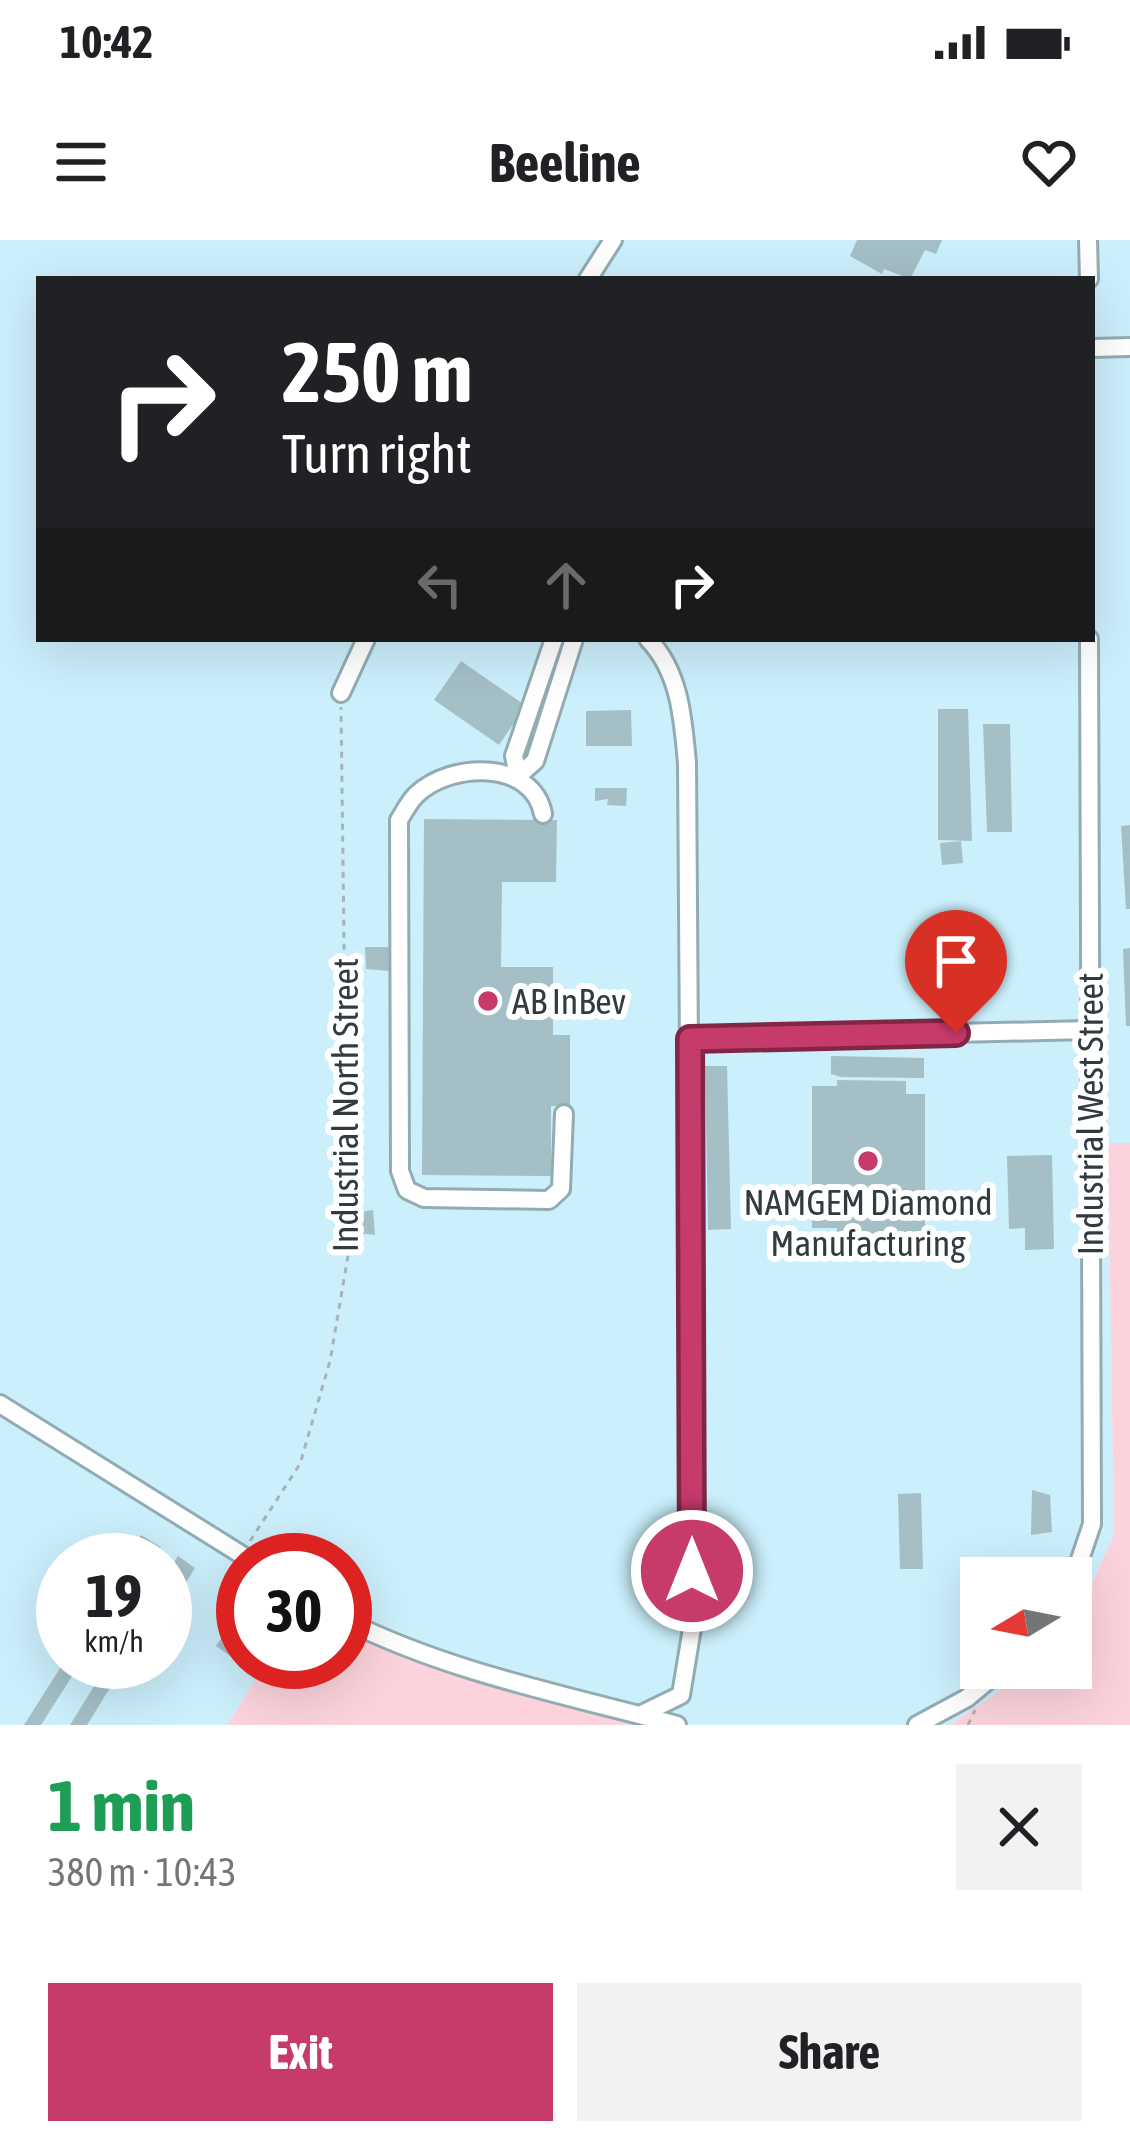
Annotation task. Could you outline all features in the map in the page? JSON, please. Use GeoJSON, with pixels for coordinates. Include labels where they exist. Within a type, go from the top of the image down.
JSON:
{"type":"FeatureCollection","features":[{"type":"Feature","properties":{"kind":"street"},"geometry":{"type":"LineString","coordinates":[[590,276],[614,240]]}},
{"type":"Feature","properties":{"kind":"street"},"geometry":{"type":"LineString","coordinates":[[1088,240],[1089,276]]}},
{"type":"Feature","properties":{"kind":"street"},"geometry":{"type":"LineString","coordinates":[[1095,348],[1130,347]]}},
{"type":"Feature","properties":{"kind":"street"},"geometry":{"type":"LineString","coordinates":[[341,693],[365,642]]}},
{"type":"Feature","properties":{"kind":"street"},"geometry":{"type":"LineString","coordinates":[[543,814],[539,793],[518,776],[514,756],[553,642]]}},
{"type":"Feature","properties":{"kind":"street"},"geometry":{"type":"LineString","coordinates":[[563,1114],[561,1190],[549,1200],[424,1198],[407,1190],[400,1171],[399,820],[416,794],[446,777],[518,776],[536,760],[573,642]]}},
{"type":"Feature","properties":{"kind":"street"},"geometry":{"type":"LineString","coordinates":[[640,1715],[681,1695],[693,1622],[683,712],[665,657],[651,642]]}},
{"type":"Feature","properties":{"kind":"street","name":"Industrial West Street"},"geometry":{"type":"LineString","coordinates":[[1081,1557],[1092,1524],[1089,642]]}},
{"type":"Feature","properties":{"kind":"street"},"geometry":{"type":"LineString","coordinates":[[690,1039],[1089,1030]]}},
{"type":"Feature","properties":{"kind":"street"},"geometry":{"type":"LineString","coordinates":[[0,1404],[216,1538]]}},
{"type":"Feature","properties":{"kind":"street"},"geometry":{"type":"LineString","coordinates":[[372,1634],[677,1725]]}},
{"type":"Feature","properties":{"kind":"street"},"geometry":{"type":"LineString","coordinates":[[916,1725],[978,1689]]}},
{"type":"Feature","properties":{"kind":"path","name":"Industrial North Street"},"geometry":{"type":"LineString","coordinates":[[260,1533],[300,1464],[330,1361],[348,1256],[341,693]]}},
{"type":"Feature","properties":{"kind":"shaded area"},"geometry":{"type":"Polygon","coordinates":[[[0,240],[1130,240],[1130,1143],[1108,1144],[1114,1534],[1092,1583],[1092,1557],[960,1557],[960,1689],[1002,1689],[950,1725],[630,1725],[372,1641],[372,1533],[216,1533],[216,1689],[249,1689],[227,1725],[0,1725],[0,240]]]}},
{"type":"Feature","properties":{"kind":"shaded area"},"geometry":{"type":"Polygon","coordinates":[[[1108,1143],[1130,1143],[1130,1725],[950,1725],[1002,1689],[1092,1689],[1092,1583],[1114,1534],[1108,1143]]]}},
{"type":"Feature","properties":{"kind":"shaded area"},"geometry":{"type":"Polygon","coordinates":[[[372,1641],[630,1725],[227,1725],[249,1689],[372,1689],[372,1641]]]}},
{"type":"Feature","properties":{"kind":"building"},"geometry":{"type":"Polygon","coordinates":[[[857,240],[942,240],[936,254],[925,250],[912,276],[884,269],[882,274],[850,256],[857,240]]]}},
{"type":"Feature","properties":{"kind":"building"},"geometry":{"type":"Polygon","coordinates":[[[461,661],[526,706],[499,745],[434,700],[461,661]]]}},
{"type":"Feature","properties":{"kind":"building"},"geometry":{"type":"Polygon","coordinates":[[[938,709],[968,709],[972,841],[938,840],[938,709]]]}},
{"type":"Feature","properties":{"kind":"building"},"geometry":{"type":"Polygon","coordinates":[[[631,710],[632,746],[586,746],[586,711],[631,710]]]}},
{"type":"Feature","properties":{"kind":"building"},"geometry":{"type":"Polygon","coordinates":[[[983,724],[1010,724],[1012,832],[987,832],[983,724]]]}},
{"type":"Feature","properties":{"kind":"building"},"geometry":{"type":"Polygon","coordinates":[[[595,788],[627,788],[626,806],[607,805],[608,799],[595,801],[595,788]]]}},
{"type":"Feature","properties":{"kind":"building","name":"AB InBev"},"geometry":{"type":"Polygon","coordinates":[[[424,819],[557,820],[556,882],[502,882],[501,967],[553,967],[553,1035],[570,1035],[570,1106],[551,1106],[551,1176],[422,1175],[424,819]]]}},
{"type":"Feature","properties":{"kind":"building"},"geometry":{"type":"Polygon","coordinates":[[[1130,825],[1130,909],[1126,909],[1121,826],[1130,825]]]}},
{"type":"Feature","properties":{"kind":"building"},"geometry":{"type":"Polygon","coordinates":[[[961,841],[963,863],[942,865],[940,843],[961,841]]]}},
{"type":"Feature","properties":{"kind":"building"},"geometry":{"type":"Polygon","coordinates":[[[365,947],[389,947],[389,971],[366,969],[365,947]]]}},
{"type":"Feature","properties":{"kind":"building"},"geometry":{"type":"Polygon","coordinates":[[[1130,948],[1130,1026],[1126,1026],[1123,949],[1130,948]]]}},
{"type":"Feature","properties":{"kind":"building"},"geometry":{"type":"Polygon","coordinates":[[[831,1056],[924,1058],[924,1078],[841,1077],[831,1074],[831,1056]]]}},
{"type":"Feature","properties":{"kind":"building"},"geometry":{"type":"Polygon","coordinates":[[[705,1066],[727,1066],[731,1229],[708,1230],[705,1066]]]}},
{"type":"Feature","properties":{"kind":"building","name":"NAMGEM Diamond Manufacturing"},"geometry":{"type":"Polygon","coordinates":[[[837,1080],[906,1081],[906,1094],[925,1094],[925,1241],[837,1241],[837,1228],[812,1228],[812,1086],[837,1086],[837,1080]]]}},
{"type":"Feature","properties":{"kind":"building"},"geometry":{"type":"Polygon","coordinates":[[[1052,1155],[1054,1249],[1025,1250],[1025,1228],[1009,1229],[1007,1156],[1052,1155]]]}},
{"type":"Feature","properties":{"kind":"building"},"geometry":{"type":"Polygon","coordinates":[[[373,1210],[375,1235],[359,1233],[359,1212],[373,1210]]]}},
{"type":"Feature","properties":{"kind":"building"},"geometry":{"type":"Polygon","coordinates":[[[1032,1490],[1050,1495],[1052,1532],[1031,1535],[1032,1490]]]}},
{"type":"Feature","properties":{"kind":"building"},"geometry":{"type":"Polygon","coordinates":[[[921,1493],[923,1569],[900,1569],[898,1494],[921,1493]]]}},
{"type":"Feature","properties":{"kind":"building"},"geometry":{"type":"Polygon","coordinates":[[[47,1689],[64,1689],[41,1725],[24,1725],[47,1689]]]}},
{"type":"Feature","properties":{"kind":"building"},"geometry":{"type":"Polygon","coordinates":[[[92,1689],[109,1689],[87,1725],[70,1725],[92,1689]]]}},
{"type":"Feature","properties":{"kind":"place","name":"AB InBev"},"geometry":{"type":"Point","coordinates":[488,1001]}},
{"type":"Feature","properties":{"kind":"place","name":"NAMGEM Diamond Manufacturing"},"geometry":{"type":"Point","coordinates":[868,1161]}},
{"type":"Feature","properties":{"kind":"route"},"geometry":{"type":"LineString","coordinates":[[692,1571],[690,1039],[956,1033]]}}]}
